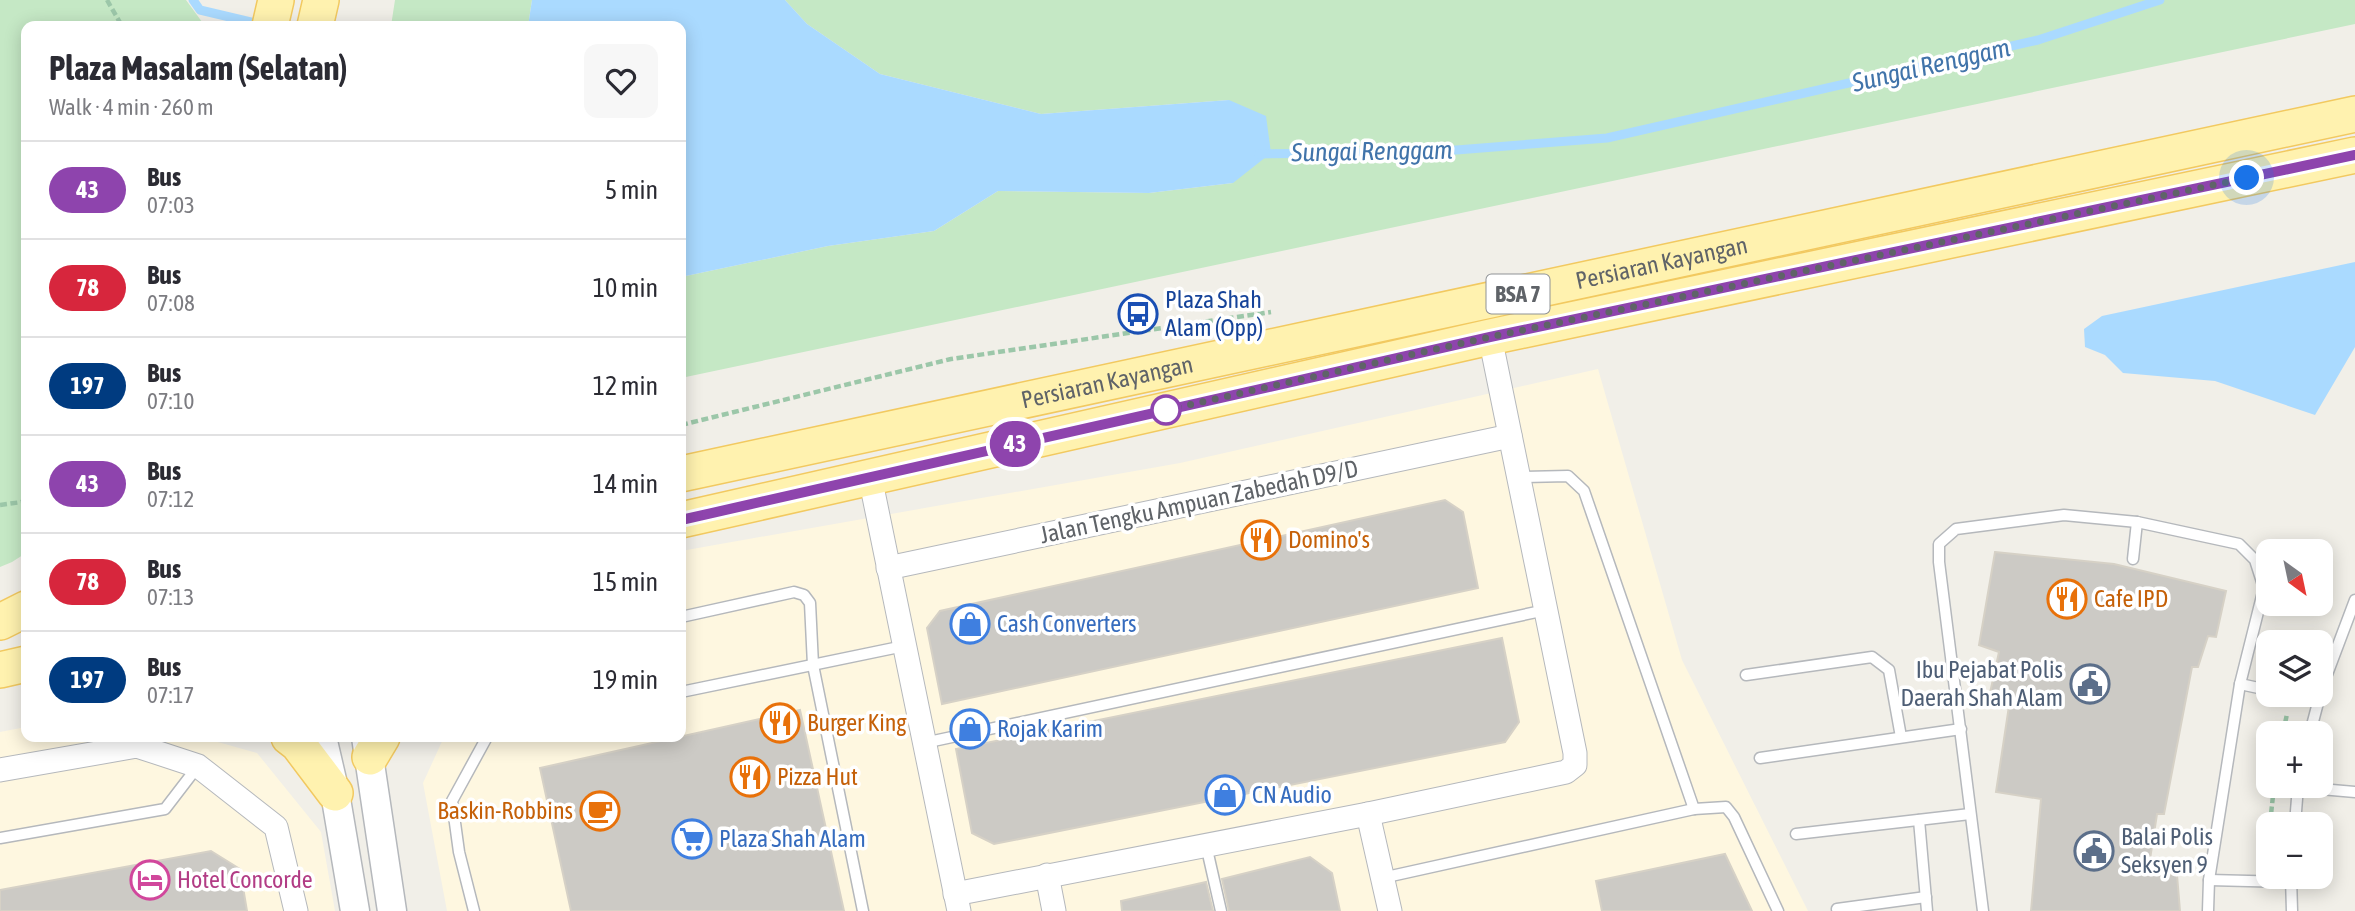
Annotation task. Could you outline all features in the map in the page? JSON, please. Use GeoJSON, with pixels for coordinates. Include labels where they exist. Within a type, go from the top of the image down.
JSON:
{"type":"FeatureCollection","features":[{"type":"Feature","properties":{"kind":"main road"},"geometry":{"type":"LineString","coordinates":[[271,21],[276,0]]}},
{"type":"Feature","properties":{"kind":"main road"},"geometry":{"type":"LineString","coordinates":[[316,21],[321,0]]}},
{"type":"Feature","properties":{"kind":"main road","name":"Persiaran Kayangan"},"geometry":{"type":"LineString","coordinates":[[686,473],[2355,114]]}},
{"type":"Feature","properties":{"kind":"main road","name":"Persiaran Kayangan"},"geometry":{"type":"LineString","coordinates":[[686,519],[1490,337],[2355,155]]}},
{"type":"Feature","properties":{"kind":"main road"},"geometry":{"type":"LineString","coordinates":[[0,623],[21,612]]}},
{"type":"Feature","properties":{"kind":"main road"},"geometry":{"type":"LineString","coordinates":[[0,623],[21,619]]}},
{"type":"Feature","properties":{"kind":"main road"},"geometry":{"type":"LineString","coordinates":[[0,670],[21,665]]}},
{"type":"Feature","properties":{"kind":"main road"},"geometry":{"type":"LineString","coordinates":[[295,742],[335,793]]}},
{"type":"Feature","properties":{"kind":"street"},"geometry":{"type":"LineString","coordinates":[[870,477],[957,903],[1047,875],[1368,814],[1566,772],[1575,765],[1575,753],[1490,337]]}},
{"type":"Feature","properties":{"kind":"street","name":"Jalan Tengku Ampuan Zabedah D9/D"},"geometry":{"type":"LineString","coordinates":[[888,568],[1510,436]]}},
{"type":"Feature","properties":{"kind":"street"},"geometry":{"type":"LineString","coordinates":[[323,742],[335,793],[355,911]]}},
{"type":"Feature","properties":{"kind":"street"},"geometry":{"type":"LineString","coordinates":[[372,744],[391,911]]}},
{"type":"Feature","properties":{"kind":"street"},"geometry":{"type":"LineString","coordinates":[[0,770],[136,746],[198,766],[276,827],[296,911]]}},
{"type":"Feature","properties":{"kind":"street"},"geometry":{"type":"LineString","coordinates":[[1368,814],[1390,911]]}},
{"type":"Feature","properties":{"kind":"street"},"geometry":{"type":"LineString","coordinates":[[1047,875],[1054,911]]}},
{"type":"Feature","properties":{"kind":"lane"},"geometry":{"type":"LineString","coordinates":[[1518,477],[1568,476],[1584,491],[1694,809]]}},
{"type":"Feature","properties":{"kind":"lane"},"geometry":{"type":"LineString","coordinates":[[1983,911],[1939,562],[1939,544],[1956,529],[2064,515],[2137,522],[2239,544],[2255,560],[2264,588],[2241,684],[2209,880],[2208,911]]}},
{"type":"Feature","properties":{"kind":"lane"},"geometry":{"type":"LineString","coordinates":[[2133,559],[2137,522]]}},
{"type":"Feature","properties":{"kind":"lane"},"geometry":{"type":"LineString","coordinates":[[686,616],[794,592],[804,595],[810,603],[813,665],[863,911]]}},
{"type":"Feature","properties":{"kind":"lane"},"geometry":{"type":"LineString","coordinates":[[2333,659],[2355,600]]}},
{"type":"Feature","properties":{"kind":"lane"},"geometry":{"type":"LineString","coordinates":[[924,743],[1546,610]]}},
{"type":"Feature","properties":{"kind":"lane"},"geometry":{"type":"LineString","coordinates":[[686,691],[904,646]]}},
{"type":"Feature","properties":{"kind":"lane"},"geometry":{"type":"LineString","coordinates":[[1746,675],[1872,657],[1889,670],[1901,737]]}},
{"type":"Feature","properties":{"kind":"lane"},"geometry":{"type":"LineString","coordinates":[[2241,684],[2256,687]]}},
{"type":"Feature","properties":{"kind":"lane"},"geometry":{"type":"LineString","coordinates":[[1760,758],[1961,729]]}},
{"type":"Feature","properties":{"kind":"lane"},"geometry":{"type":"LineString","coordinates":[[474,911],[459,852],[452,801],[484,742]]}},
{"type":"Feature","properties":{"kind":"lane"},"geometry":{"type":"LineString","coordinates":[[0,838],[165,809],[198,766]]}},
{"type":"Feature","properties":{"kind":"lane"},"geometry":{"type":"LineString","coordinates":[[2333,790],[2355,792]]}},
{"type":"Feature","properties":{"kind":"lane"},"geometry":{"type":"LineString","coordinates":[[1382,878],[1694,809],[1726,807],[1778,911]]}},
{"type":"Feature","properties":{"kind":"lane"},"geometry":{"type":"LineString","coordinates":[[1796,834],[1970,814]]}},
{"type":"Feature","properties":{"kind":"lane"},"geometry":{"type":"LineString","coordinates":[[1919,820],[1927,911]]}},
{"type":"Feature","properties":{"kind":"lane"},"geometry":{"type":"LineString","coordinates":[[1206,845],[1221,911]]}},
{"type":"Feature","properties":{"kind":"lane"},"geometry":{"type":"LineString","coordinates":[[2209,880],[2256,880]]}},
{"type":"Feature","properties":{"kind":"lane"},"geometry":{"type":"LineString","coordinates":[[2291,889],[2292,911]]}},
{"type":"Feature","properties":{"kind":"lane"},"geometry":{"type":"LineString","coordinates":[[1837,909],[1926,897]]}},
{"type":"Feature","properties":{"kind":"path"},"geometry":{"type":"LineString","coordinates":[[107,0],[119,21]]}},
{"type":"Feature","properties":{"kind":"path"},"geometry":{"type":"LineString","coordinates":[[0,505],[21,502]]}},
{"type":"Feature","properties":{"kind":"shaded area"},"geometry":{"type":"Polygon","coordinates":[[[1598,369],[1682,660],[1808,911],[447,911],[423,783],[442,742],[686,742],[686,550],[1180,463],[1598,369]]]}},
{"type":"Feature","properties":{"kind":"shaded area"},"geometry":{"type":"Polygon","coordinates":[[[21,728],[21,742],[218,742],[257,753],[321,832],[335,911],[0,911],[0,732],[21,728]]]}},
{"type":"Feature","properties":{"kind":"green space"},"geometry":{"type":"Polygon","coordinates":[[[0,0],[186,0],[201,21],[21,21],[21,556],[0,567],[0,0]]]}},
{"type":"Feature","properties":{"kind":"green space"},"geometry":{"type":"Polygon","coordinates":[[[395,0],[532,0],[529,21],[392,21],[395,0]]]}},
{"type":"Feature","properties":{"kind":"green space"},"geometry":{"type":"Polygon","coordinates":[[[785,0],[2355,0],[2355,24],[686,377],[686,276],[828,246],[934,231],[998,191],[1149,193],[1233,183],[1229,100],[1041,114],[880,74],[807,24],[785,0]]]}},
{"type":"Feature","properties":{"kind":"water"},"geometry":{"type":"Polygon","coordinates":[[[532,0],[785,0],[807,24],[880,74],[1041,114],[1229,100],[1266,116],[1271,153],[1233,183],[1149,193],[998,191],[934,231],[828,246],[686,276],[686,21],[529,21],[532,0]]]}},
{"type":"Feature","properties":{"kind":"water"},"geometry":{"type":"Polygon","coordinates":[[[2355,262],[2355,347],[2315,415],[2215,381],[2123,373],[2105,355],[2085,347],[2084,329],[2102,316],[2355,262]]]}},
{"type":"Feature","properties":{"kind":"building"},"geometry":{"type":"Polygon","coordinates":[[[1445,500],[1463,512],[1478,588],[942,704],[927,628],[940,611],[1445,500]]]}},
{"type":"Feature","properties":{"kind":"building","name":"Ibu Pejabat Polis Daerah Shah Alam"},"geometry":{"type":"Polygon","coordinates":[[[1995,552],[2114,564],[2226,591],[2216,637],[2208,636],[2198,667],[2192,667],[2164,814],[2157,814],[2148,872],[2177,875],[2180,911],[2031,911],[2041,799],[1996,792],[2009,706],[1988,702],[1999,652],[1979,645],[1995,552]]]}},
{"type":"Feature","properties":{"kind":"building"},"geometry":{"type":"Polygon","coordinates":[[[1502,638],[1519,722],[1505,742],[994,844],[972,833],[956,749],[1502,638]]]}},
{"type":"Feature","properties":{"kind":"building","name":"Plaza Shah Alam"},"geometry":{"type":"Polygon","coordinates":[[[800,710],[844,911],[571,911],[540,768],[657,742],[686,742],[686,735],[800,710]]]}},
{"type":"Feature","properties":{"kind":"building","name":"Hotel Concorde"},"geometry":{"type":"Polygon","coordinates":[[[211,851],[240,869],[247,911],[0,911],[0,890],[211,851]]]}},
{"type":"Feature","properties":{"kind":"building"},"geometry":{"type":"Polygon","coordinates":[[[1725,854],[1752,911],[1602,911],[1596,881],[1725,854]]]}},
{"type":"Feature","properties":{"kind":"building"},"geometry":{"type":"Polygon","coordinates":[[[1310,857],[1332,873],[1340,911],[1229,911],[1222,879],[1310,857]]]}},
{"type":"Feature","properties":{"kind":"building"},"geometry":{"type":"Polygon","coordinates":[[[1206,882],[1213,911],[1122,911],[1121,901],[1206,882]]]}},
{"type":"Feature","properties":{"kind":"waterway","name":"Sungai Renggam"},"geometry":{"type":"LineString","coordinates":[[193,0],[200,10],[247,21]]}},
{"type":"Feature","properties":{"kind":"waterway","name":"Sungai Renggam"},"geometry":{"type":"LineString","coordinates":[[1259,154],[1431,152],[1607,138],[2038,40],[2160,0]]}},
{"type":"Feature","properties":{"kind":"bus line","name":"43"},"geometry":{"type":"LineString","coordinates":[[686,519],[1490,337],[2355,155]]}},
{"type":"Feature","properties":{"kind":"place","name":"Plaza Shah Alam (Opp)"},"geometry":{"type":"Point","coordinates":[1138,314]}},
{"type":"Feature","properties":{"kind":"place","name":"Domino's"},"geometry":{"type":"Point","coordinates":[1261,540]}},
{"type":"Feature","properties":{"kind":"place","name":"Cafe IPD"},"geometry":{"type":"Point","coordinates":[2067,599]}},
{"type":"Feature","properties":{"kind":"place","name":"Cash Converters"},"geometry":{"type":"Point","coordinates":[970,624]}},
{"type":"Feature","properties":{"kind":"place","name":"Ibu Pejabat Polis Daerah Shah Alam"},"geometry":{"type":"Point","coordinates":[2090,684]}},
{"type":"Feature","properties":{"kind":"place","name":"Burger King"},"geometry":{"type":"Point","coordinates":[780,723]}},
{"type":"Feature","properties":{"kind":"place","name":"Rojak Karim"},"geometry":{"type":"Point","coordinates":[970,729]}},
{"type":"Feature","properties":{"kind":"place","name":"Pizza Hut"},"geometry":{"type":"Point","coordinates":[750,777]}},
{"type":"Feature","properties":{"kind":"place","name":"CN Audio"},"geometry":{"type":"Point","coordinates":[1225,795]}},
{"type":"Feature","properties":{"kind":"place","name":"Baskin-Robbins"},"geometry":{"type":"Point","coordinates":[600,811]}},
{"type":"Feature","properties":{"kind":"place","name":"Plaza Shah Alam"},"geometry":{"type":"Point","coordinates":[692,839]}},
{"type":"Feature","properties":{"kind":"place","name":"Balai Polis Seksyen 9"},"geometry":{"type":"Point","coordinates":[2094,851]}},
{"type":"Feature","properties":{"kind":"place","name":"Hotel Concorde"},"geometry":{"type":"Point","coordinates":[150,880]}},
{"type":"Feature","properties":{"kind":"route"},"geometry":{"type":"LineString","coordinates":[[1166,410],[1490,337],[2247,178]]}}]}
